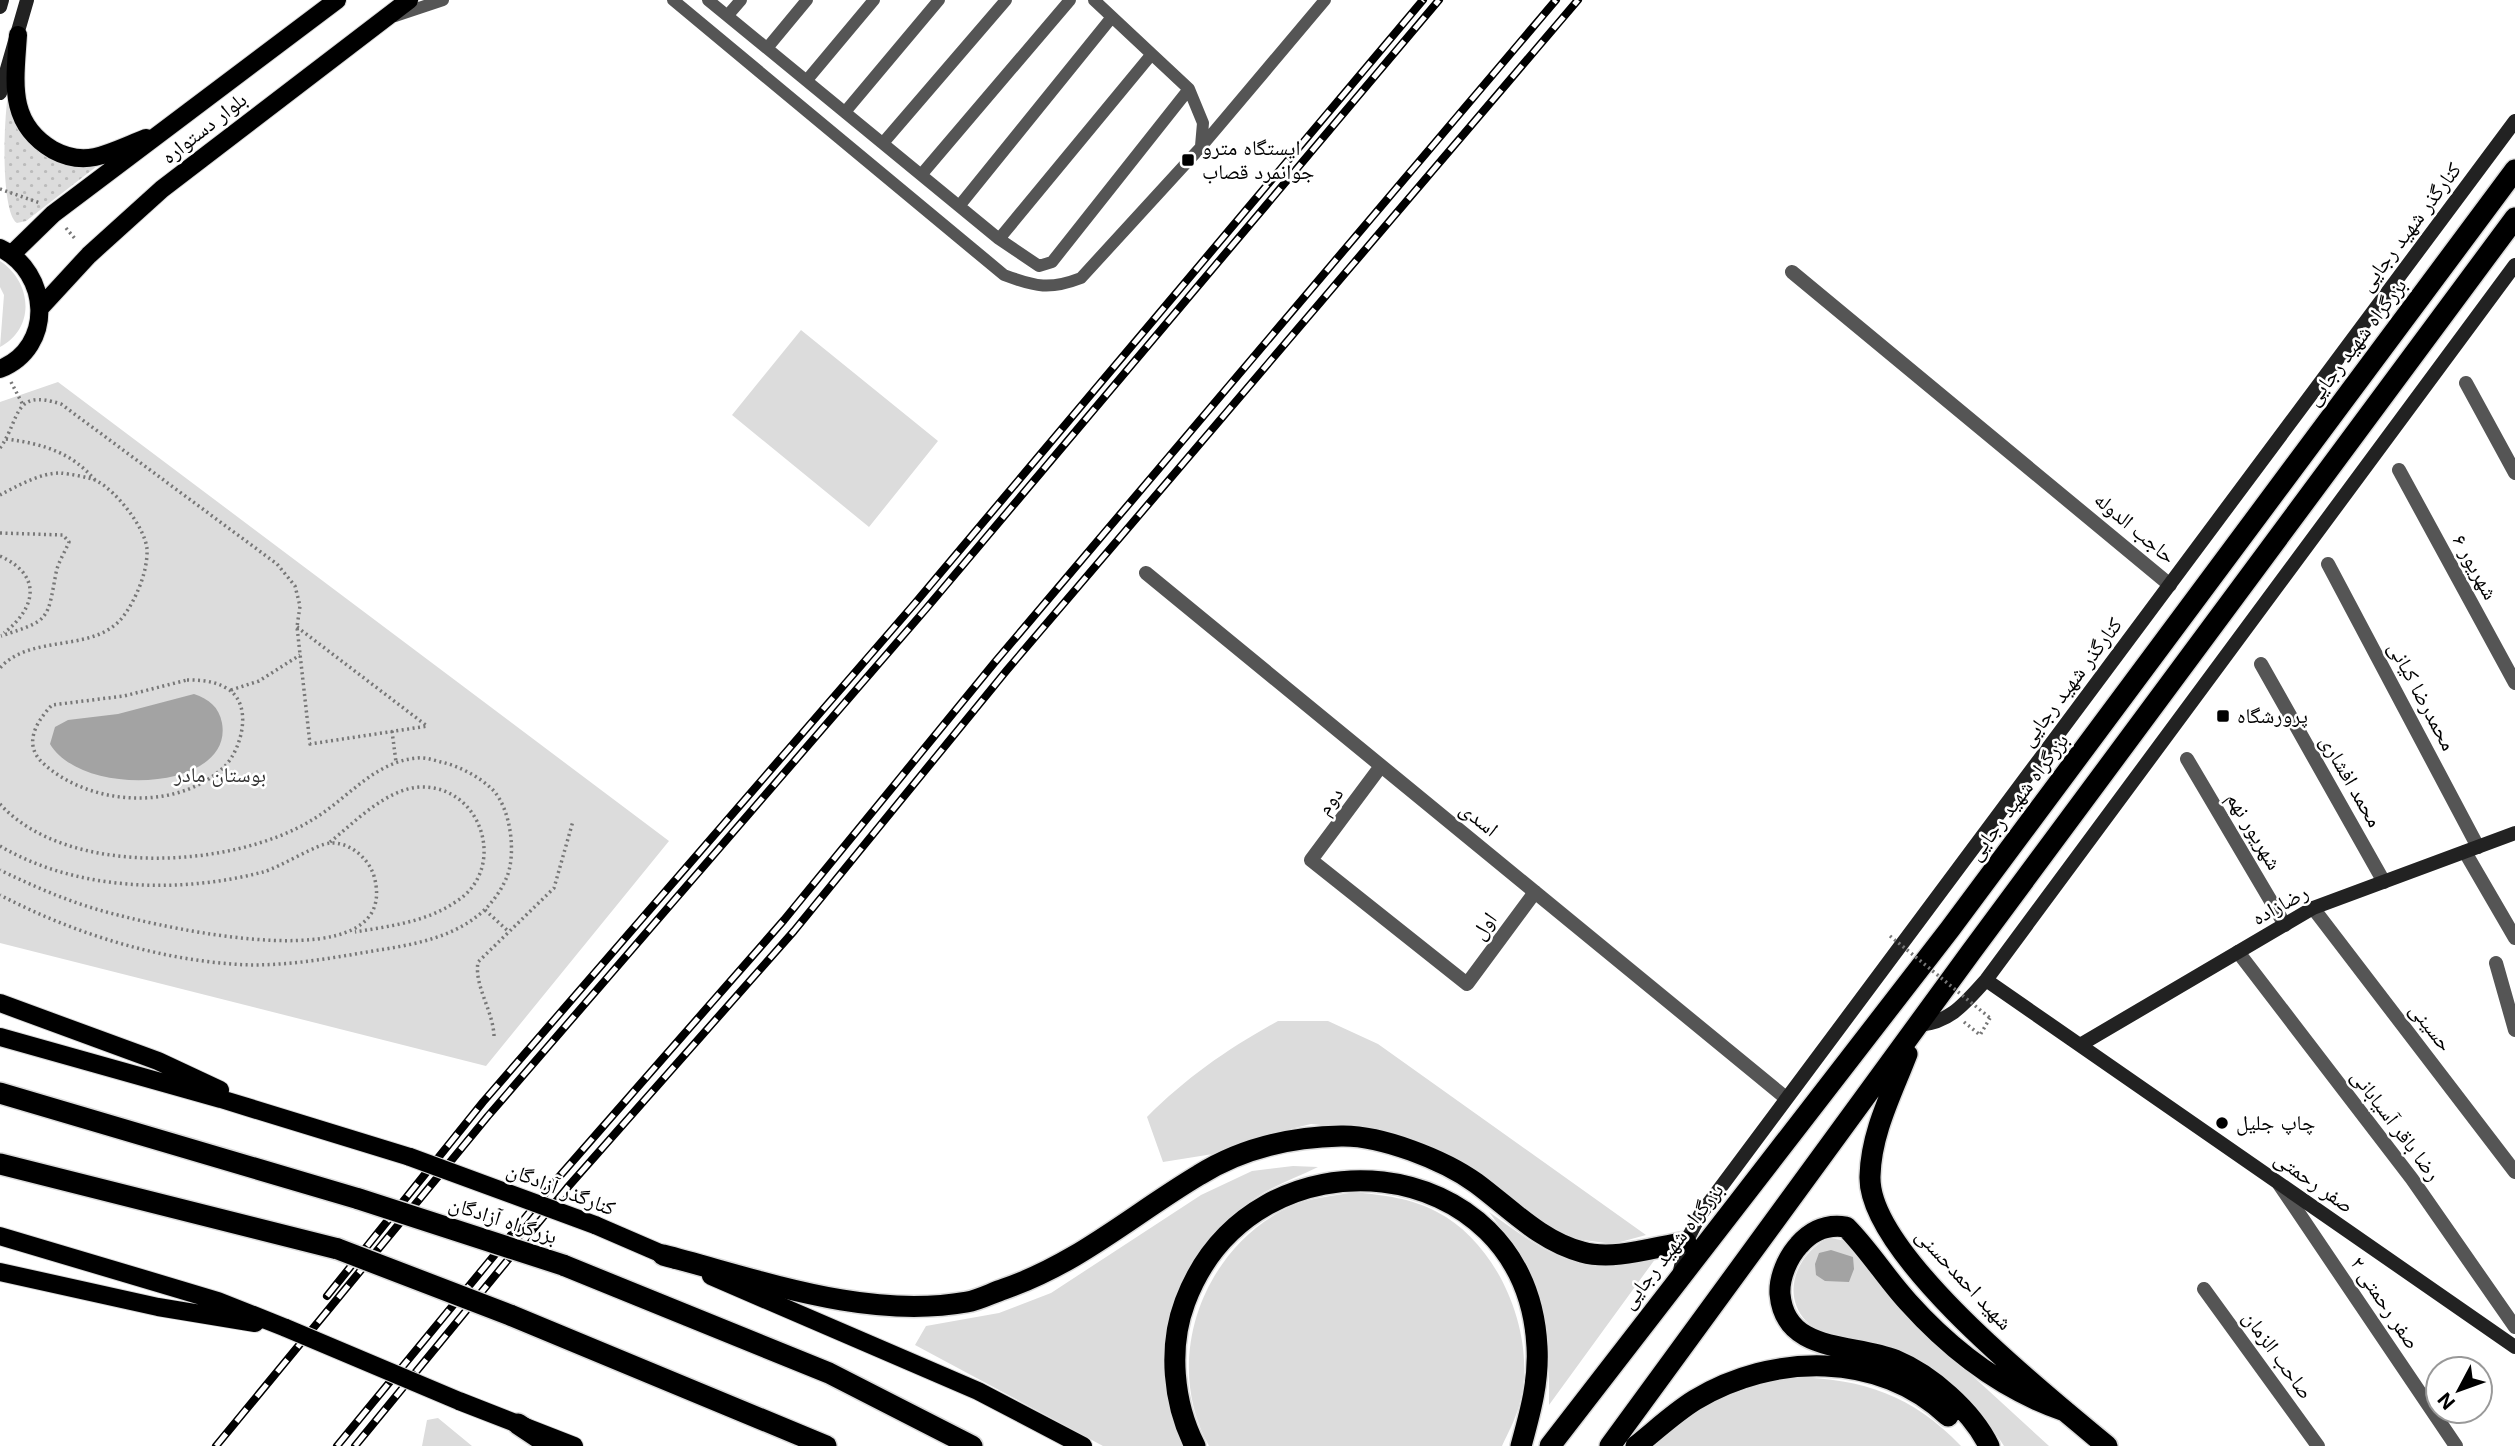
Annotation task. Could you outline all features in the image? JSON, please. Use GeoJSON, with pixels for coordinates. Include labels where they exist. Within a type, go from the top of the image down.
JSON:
{"type":"FeatureCollection","features":[{"type":"Feature","properties":{"kind":"highway","name":"بزرگراه شهید رجایی"},"geometry":{"type":"LineString","coordinates":[[1550,1446],[1950,929],[2515,170]]}},
{"type":"Feature","properties":{"kind":"highway"},"geometry":{"type":"LineString","coordinates":[[1610,1446],[2515,218]]}},
{"type":"Feature","properties":{"kind":"highway","name":"شهید احمدحسنی"},"geometry":{"type":"LineString","coordinates":[[1919,1025],[1874,1147],[1869,1178],[1876,1208],[1901,1251],[2020,1373],[2107,1446]]}},
{"type":"Feature","properties":{"kind":"highway","name":"بزرگراه آزادگان"},"geometry":{"type":"LineString","coordinates":[[0,1093],[359,1199],[563,1265],[829,1373],[972,1446]]}},
{"type":"Feature","properties":{"kind":"highway"},"geometry":{"type":"LineString","coordinates":[[663,1255],[824,1296],[875,1304],[919,1306],[969,1302],[1035,1278],[1097,1245],[1201,1173],[1238,1156],[1290,1139],[1346,1136],[1396,1146],[1435,1160],[1474,1181],[1548,1238],[1583,1253],[1618,1254],[1686,1242]]}},
{"type":"Feature","properties":{"kind":"highway"},"geometry":{"type":"LineString","coordinates":[[0,1164],[338,1249],[510,1315],[826,1446]]}},
{"type":"Feature","properties":{"kind":"highway"},"geometry":{"type":"LineString","coordinates":[[1195,1446],[1182,1415],[1175,1351],[1178,1321],[1192,1284],[1205,1261],[1228,1234],[1253,1212],[1278,1197],[1316,1185],[1352,1181],[1411,1187],[1437,1195],[1463,1210],[1503,1251],[1520,1278],[1532,1315],[1537,1346],[1537,1387],[1521,1446]]}},
{"type":"Feature","properties":{"kind":"highway"},"geometry":{"type":"LineString","coordinates":[[1989,1446],[1967,1414],[1934,1384],[1896,1360],[1859,1349],[1821,1343],[1801,1335],[1788,1322],[1781,1305],[1779,1287],[1785,1267],[1797,1246],[1814,1231],[1832,1224],[1846,1227],[1909,1303],[1991,1377],[2022,1395],[2066,1411]]}},
{"type":"Feature","properties":{"kind":"highway"},"geometry":{"type":"LineString","coordinates":[[1636,1446],[1695,1400],[1754,1374],[1816,1364],[1877,1373],[1931,1399],[1978,1446]]}},
{"type":"Feature","properties":{"kind":"highway"},"geometry":{"type":"LineString","coordinates":[[518,1424],[551,1446]]}},
{"type":"Feature","properties":{"kind":"main road","name":"بلوار دستواره"},"geometry":{"type":"LineString","coordinates":[[6,251],[337,0]]}},
{"type":"Feature","properties":{"kind":"main road","name":"بلوار دستواره"},"geometry":{"type":"LineString","coordinates":[[41,307],[89,255],[162,189],[409,0]]}},
{"type":"Feature","properties":{"kind":"main road"},"geometry":{"type":"LineString","coordinates":[[18,35],[15,81],[20,115],[28,131],[43,144],[77,158],[94,157],[172,127]]}},
{"type":"Feature","properties":{"kind":"main road"},"geometry":{"type":"LineString","coordinates":[[2,368],[19,357],[32,343],[39,325],[41,307],[32,277],[6,251]]}},
{"type":"Feature","properties":{"kind":"main road"},"geometry":{"type":"LineString","coordinates":[[0,1003],[158,1061],[284,1118]]}},
{"type":"Feature","properties":{"kind":"main road","name":"کنارگذر آزادگان"},"geometry":{"type":"LineString","coordinates":[[0,1037],[410,1157],[595,1225],[978,1391],[1083,1446]]}},
{"type":"Feature","properties":{"kind":"main road"},"geometry":{"type":"LineString","coordinates":[[0,1236],[218,1301],[574,1446]]}},
{"type":"Feature","properties":{"kind":"main road"},"geometry":{"type":"LineString","coordinates":[[0,1272],[158,1307],[286,1328]]}},
{"type":"Feature","properties":{"kind":"street"},"geometry":{"type":"LineString","coordinates":[[0,7],[2,0]]}},
{"type":"Feature","properties":{"kind":"street"},"geometry":{"type":"LineString","coordinates":[[0,93],[27,0]]}},
{"type":"Feature","properties":{"kind":"street","name":"کنارگذر شهید رجایی"},"geometry":{"type":"LineString","coordinates":[[1679,1277],[1686,1242],[1700,1215],[2515,121]]}},
{"type":"Feature","properties":{"kind":"street"},"geometry":{"type":"LineString","coordinates":[[1919,1025],[1938,1023],[1954,1014],[1986,980],[2515,265]]}},
{"type":"Feature","properties":{"kind":"street","name":"حاجب الدوله"},"geometry":{"type":"LineString","coordinates":[[1791,272],[2149,567]]}},
{"type":"Feature","properties":{"kind":"street"},"geometry":{"type":"LineString","coordinates":[[2466,383],[2515,473]]}},
{"type":"Feature","properties":{"kind":"street","name":"شهریور ۶"},"geometry":{"type":"LineString","coordinates":[[2399,470],[2515,683]]}},
{"type":"Feature","properties":{"kind":"street","name":"محمدرضا کیانی"},"geometry":{"type":"LineString","coordinates":[[2328,564],[2471,850]]}},
{"type":"Feature","properties":{"kind":"street","name":"اسدی"},"geometry":{"type":"LineString","coordinates":[[1146,573],[1786,1098]]}},
{"type":"Feature","properties":{"kind":"street","name":"محمد افشاری"},"geometry":{"type":"LineString","coordinates":[[2260,664],[2384,882]]}},
{"type":"Feature","properties":{"kind":"street","name":"شهریور نهم"},"geometry":{"type":"LineString","coordinates":[[2187,759],[2285,925]]}},
{"type":"Feature","properties":{"kind":"street","name":"دوم"},"geometry":{"type":"LineString","coordinates":[[1381,766],[1311,860],[1467,984]]}},
{"type":"Feature","properties":{"kind":"street","name":"رضازاده"},"geometry":{"type":"LineString","coordinates":[[2080,1045],[2313,908],[2515,833]]}},
{"type":"Feature","properties":{"kind":"street"},"geometry":{"type":"LineString","coordinates":[[2471,850],[2512,933]]}},
{"type":"Feature","properties":{"kind":"street","name":"اول"},"geometry":{"type":"LineString","coordinates":[[1467,984],[1535,892]]}},
{"type":"Feature","properties":{"kind":"street","name":"حسینی"},"geometry":{"type":"LineString","coordinates":[[2313,908],[2515,1172]]}},
{"type":"Feature","properties":{"kind":"street","name":"رضا باقر آسیابانی"},"geometry":{"type":"LineString","coordinates":[[2238,952],[2412,1179],[2515,1327]]}},
{"type":"Feature","properties":{"kind":"street"},"geometry":{"type":"LineString","coordinates":[[2496,963],[2515,1030]]}},
{"type":"Feature","properties":{"kind":"street","name":"صفر رحمتی"},"geometry":{"type":"LineString","coordinates":[[1986,980],[2515,1348]]}},
{"type":"Feature","properties":{"kind":"street","name":"صفر رحمتی ۲"},"geometry":{"type":"LineString","coordinates":[[2279,1183],[2456,1446]]}},
{"type":"Feature","properties":{"kind":"street","name":"صاحب الزمان"},"geometry":{"type":"LineString","coordinates":[[2204,1289],[2318,1446]]}},
{"type":"Feature","properties":{"kind":"lane"},"geometry":{"type":"LineString","coordinates":[[381,20],[443,0]]}},
{"type":"Feature","properties":{"kind":"lane"},"geometry":{"type":"LineString","coordinates":[[673,0],[1004,275],[1031,285],[1057,287],[1081,278],[1201,147],[1325,0]]}},
{"type":"Feature","properties":{"kind":"lane"},"geometry":{"type":"LineString","coordinates":[[709,0],[999,239],[1040,266],[1052,262],[1189,89]]}},
{"type":"Feature","properties":{"kind":"lane"},"geometry":{"type":"LineString","coordinates":[[728,15],[740,0]]}},
{"type":"Feature","properties":{"kind":"lane"},"geometry":{"type":"LineString","coordinates":[[768,47],[807,0]]}},
{"type":"Feature","properties":{"kind":"lane"},"geometry":{"type":"LineString","coordinates":[[807,80],[874,0]]}},
{"type":"Feature","properties":{"kind":"lane"},"geometry":{"type":"LineString","coordinates":[[845,112],[939,0]]}},
{"type":"Feature","properties":{"kind":"lane"},"geometry":{"type":"LineString","coordinates":[[883,143],[1006,0]]}},
{"type":"Feature","properties":{"kind":"lane"},"geometry":{"type":"LineString","coordinates":[[921,175],[1070,0]]}},
{"type":"Feature","properties":{"kind":"lane"},"geometry":{"type":"LineString","coordinates":[[1094,0],[1189,89],[1203,123],[1201,147]]}},
{"type":"Feature","properties":{"kind":"lane"},"geometry":{"type":"LineString","coordinates":[[960,205],[1112,17]]}},
{"type":"Feature","properties":{"kind":"lane"},"geometry":{"type":"LineString","coordinates":[[999,239],[1151,55]]}},
{"type":"Feature","properties":{"kind":"lane","name":"حاجب الدوله"},"geometry":{"type":"LineString","coordinates":[[2149,567],[2170,584]]}},
{"type":"Feature","properties":{"kind":"path"},"geometry":{"type":"LineString","coordinates":[[0,189],[45,204]]}},
{"type":"Feature","properties":{"kind":"path"},"geometry":{"type":"LineString","coordinates":[[63,224],[76,240]]}},
{"type":"Feature","properties":{"kind":"path"},"geometry":{"type":"LineString","coordinates":[[2,368],[23,405]]}},
{"type":"Feature","properties":{"kind":"path"},"geometry":{"type":"LineString","coordinates":[[0,448],[6,439],[12,419],[23,405],[41,398],[76,414],[277,564],[295,586],[300,606],[297,628],[310,744],[428,726],[297,628]]}},
{"type":"Feature","properties":{"kind":"path"},"geometry":{"type":"LineString","coordinates":[[0,668],[28,650],[101,634],[124,616],[141,585],[147,548],[130,511],[79,461],[56,449],[6,439]]}},
{"type":"Feature","properties":{"kind":"path"},"geometry":{"type":"LineString","coordinates":[[0,495],[29,481],[59,473],[97,481]]}},
{"type":"Feature","properties":{"kind":"path"},"geometry":{"type":"LineString","coordinates":[[0,533],[63,534],[69,542],[57,571],[52,606],[40,621],[1,636]]}},
{"type":"Feature","properties":{"kind":"path"},"geometry":{"type":"LineString","coordinates":[[0,556],[18,564],[29,583],[31,600],[22,620],[1,636]]}},
{"type":"Feature","properties":{"kind":"path"},"geometry":{"type":"LineString","coordinates":[[230,690],[239,704],[243,720],[240,742],[226,765],[204,782],[183,790],[154,798],[126,798],[93,792],[58,777],[36,758],[32,740],[34,730],[37,721],[52,705],[124,696],[187,680],[209,681],[230,690],[259,681],[300,655]]}},
{"type":"Feature","properties":{"kind":"path"},"geometry":{"type":"LineString","coordinates":[[393,731],[396,762]]}},
{"type":"Feature","properties":{"kind":"path"},"geometry":{"type":"LineString","coordinates":[[0,804],[12,818],[43,835],[131,858],[174,860],[223,854],[269,840],[312,820],[378,770],[396,762],[421,757],[460,766],[494,791],[511,829],[512,866],[498,898],[473,922],[439,938],[330,959],[233,964],[156,951],[83,932],[0,895]]}},
{"type":"Feature","properties":{"kind":"path"},"geometry":{"type":"LineString","coordinates":[[0,846],[43,866],[69,874],[124,883],[173,885],[264,872],[330,842],[390,796],[421,787],[455,796],[477,817],[486,848],[478,879],[459,901],[428,916],[400,925],[333,939],[306,941],[176,929],[65,899],[0,870]]}},
{"type":"Feature","properties":{"kind":"path"},"geometry":{"type":"LineString","coordinates":[[494,1036],[493,1017],[476,976],[478,962],[554,888],[573,821]]}},
{"type":"Feature","properties":{"kind":"path"},"geometry":{"type":"LineString","coordinates":[[330,842],[347,846],[362,856],[373,871],[378,890],[367,920],[353,933]]}},
{"type":"Feature","properties":{"kind":"path"},"geometry":{"type":"LineString","coordinates":[[485,910],[508,931]]}},
{"type":"Feature","properties":{"kind":"path"},"geometry":{"type":"LineString","coordinates":[[1890,936],[1990,1018],[1980,1035]]}},
{"type":"Feature","properties":{"kind":"green space"},"geometry":{"type":"Polygon","coordinates":[[[11,80],[21,132],[105,160],[26,221],[17,223],[8,200],[5,157],[6,111],[11,80]]]}},
{"type":"Feature","properties":{"kind":"green space"},"geometry":{"type":"Polygon","coordinates":[[[0,261],[19,281],[26,305],[20,328],[12,339],[0,347],[4,295],[0,287],[0,261]]]}},
{"type":"Feature","properties":{"kind":"green space"},"geometry":{"type":"Polygon","coordinates":[[[801,330],[938,441],[869,527],[732,415],[801,330]]]}},
{"type":"Feature","properties":{"kind":"green space","name":"بوستان مادر"},"geometry":{"type":"Polygon","coordinates":[[[58,382],[669,841],[486,1066],[0,943],[0,402],[58,382]]]}},
{"type":"Feature","properties":{"kind":"green space"},"geometry":{"type":"Polygon","coordinates":[[[1278,1021],[1328,1021],[1378,1044],[1646,1235],[1613,1244],[1576,1239],[1547,1225],[1439,1150],[1361,1129],[1311,1124],[1262,1136],[1213,1154],[1163,1162],[1147,1117],[1209,1064],[1278,1021]]]}},
{"type":"Feature","properties":{"kind":"green space"},"geometry":{"type":"Polygon","coordinates":[[[1293,1166],[1318,1167],[1251,1200],[1219,1230],[1198,1256],[1182,1285],[1171,1316],[1165,1349],[1165,1382],[1171,1414],[1184,1446],[1103,1446],[915,1345],[926,1326],[999,1313],[1051,1293],[1201,1195],[1252,1171],[1293,1166]]]}},
{"type":"Feature","properties":{"kind":"green space"},"geometry":{"type":"Polygon","coordinates":[[[1354,1192],[1407,1200],[1437,1212],[1459,1227],[1479,1246],[1496,1270],[1509,1296],[1518,1324],[1524,1380],[1519,1406],[1502,1446],[1209,1446],[1195,1413],[1189,1378],[1191,1343],[1199,1309],[1214,1277],[1234,1249],[1260,1225],[1291,1206],[1354,1192]]]}},
{"type":"Feature","properties":{"kind":"green space"},"geometry":{"type":"Polygon","coordinates":[[[1489,1212],[1531,1241],[1569,1260],[1610,1264],[1661,1251],[1549,1405],[1548,1347],[1540,1302],[1522,1261],[1489,1212]]]}},
{"type":"Feature","properties":{"kind":"green space"},"geometry":{"type":"Polygon","coordinates":[[[1829,1238],[1842,1240],[1856,1248],[1965,1369],[2049,1446],[2004,1446],[1974,1407],[1940,1380],[1880,1347],[1821,1331],[1806,1321],[1794,1298],[1796,1274],[1809,1253],[1829,1238]]]}},
{"type":"Feature","properties":{"kind":"green space"},"geometry":{"type":"Polygon","coordinates":[[[1794,1377],[1843,1381],[1885,1393],[1924,1414],[1961,1446],[1654,1446],[1683,1420],[1718,1400],[1756,1386],[1794,1377]]]}},
{"type":"Feature","properties":{"kind":"green space"},"geometry":{"type":"Polygon","coordinates":[[[438,1418],[472,1446],[422,1446],[427,1420],[438,1418]]]}},
{"type":"Feature","properties":{"kind":"shaded area"},"geometry":{"type":"Polygon","coordinates":[[[194,694],[209,701],[218,712],[222,723],[219,746],[205,763],[182,774],[153,780],[122,779],[92,773],[67,762],[50,744],[55,727],[68,720],[118,714],[194,694]]]}},
{"type":"Feature","properties":{"kind":"shaded area"},"geometry":{"type":"Polygon","coordinates":[[[1831,1250],[1853,1257],[1854,1269],[1849,1282],[1825,1281],[1816,1275],[1815,1264],[1819,1253],[1831,1250]]]}},
{"type":"Feature","properties":{"kind":"railway"},"geometry":{"type":"LineString","coordinates":[[327,1296],[483,1102],[916,602],[1423,0]]}},
{"type":"Feature","properties":{"kind":"railway"},"geometry":{"type":"LineString","coordinates":[[216,1446],[488,1116],[925,610],[1439,0]]}},
{"type":"Feature","properties":{"kind":"railway"},"geometry":{"type":"LineString","coordinates":[[337,1446],[558,1178],[784,920],[995,662],[1556,0]]}},
{"type":"Feature","properties":{"kind":"railway"},"geometry":{"type":"LineString","coordinates":[[355,1446],[567,1188],[794,931],[1007,670],[1578,0]]}},
{"type":"Feature","properties":{"kind":"place","name":"ایستگاه مترو جوانمرد قصاب"},"geometry":{"type":"Point","coordinates":[1188,160]}},
{"type":"Feature","properties":{"kind":"place","name":"پرورشگاه"},"geometry":{"type":"Point","coordinates":[2223,716]}},
{"type":"Feature","properties":{"kind":"place","name":"چاپ جلیل"},"geometry":{"type":"Point","coordinates":[2222,1123]}}]}
